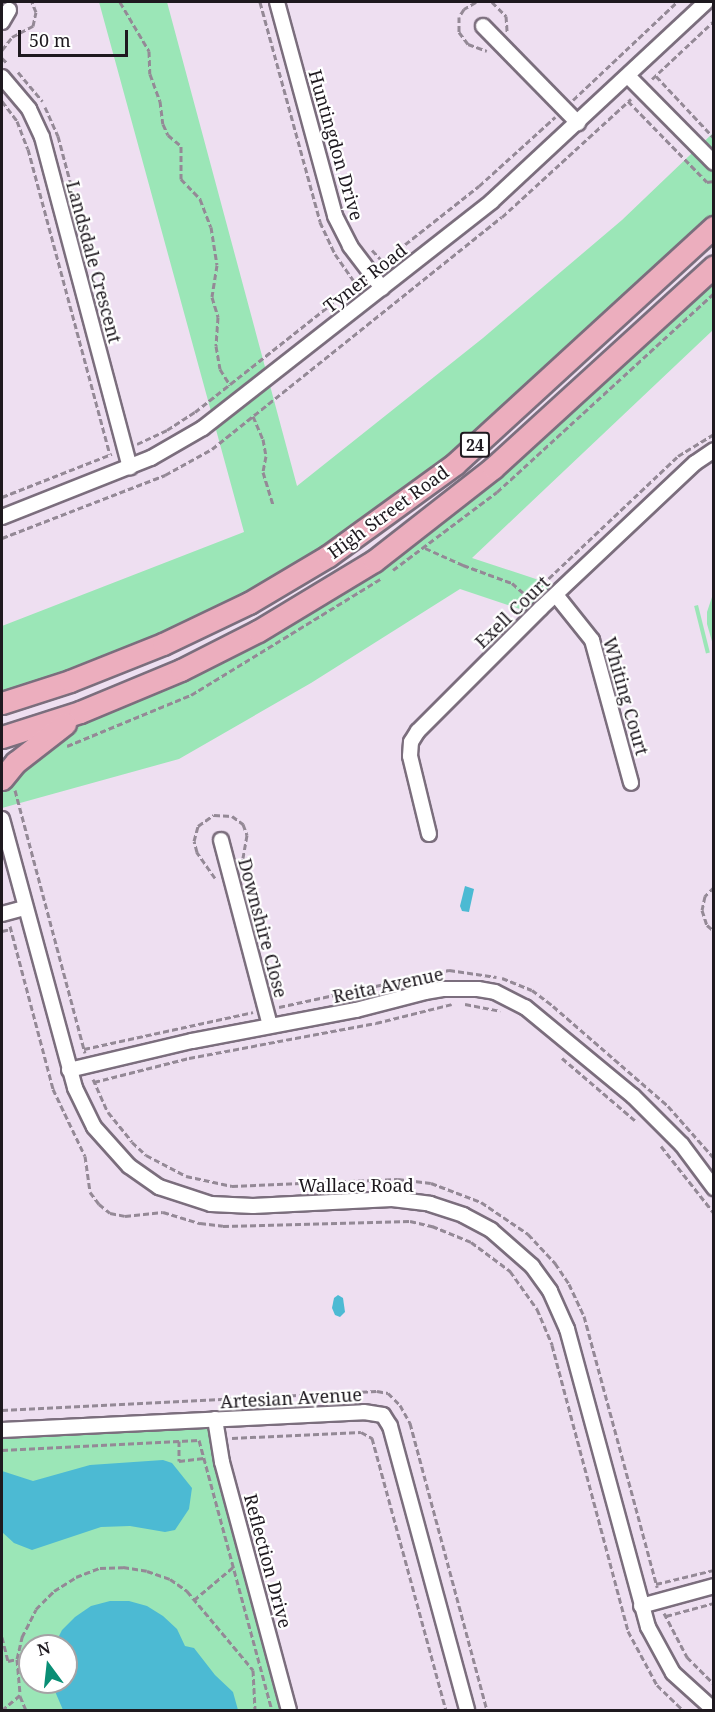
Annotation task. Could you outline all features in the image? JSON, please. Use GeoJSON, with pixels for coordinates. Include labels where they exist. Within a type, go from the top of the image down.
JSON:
{"type":"FeatureCollection","features":[{"type":"Feature","properties":{"kind":"main road","name":"High Street Road"},"geometry":{"type":"LineString","coordinates":[[2,704],[70,681],[163,644],[249,603],[328,556],[454,464],[714,227]]}},
{"type":"Feature","properties":{"kind":"main road","name":"High Street Road"},"geometry":{"type":"LineString","coordinates":[[2,737],[80,712],[144,687],[231,645],[374,561],[436,515],[501,461],[714,266]]}},
{"type":"Feature","properties":{"kind":"main road"},"geometry":{"type":"LineString","coordinates":[[8,782],[16,762],[80,712]]}},
{"type":"Feature","properties":{"kind":"street","name":"Huntingdon Drive"},"geometry":{"type":"LineString","coordinates":[[277,2],[335,216],[350,246],[382,288]]}},
{"type":"Feature","properties":{"kind":"street","name":"Tyner Road"},"geometry":{"type":"LineString","coordinates":[[2,517],[130,467],[178,444],[203,428],[492,201],[706,2]]}},
{"type":"Feature","properties":{"kind":"street"},"geometry":{"type":"LineString","coordinates":[[483,26],[578,123]]}},
{"type":"Feature","properties":{"kind":"street"},"geometry":{"type":"LineString","coordinates":[[628,76],[714,163]]}},
{"type":"Feature","properties":{"kind":"street","name":"Landsdale Crescent"},"geometry":{"type":"LineString","coordinates":[[2,77],[29,109],[42,136],[130,467]]}},
{"type":"Feature","properties":{"kind":"street","name":"Exell Court"},"geometry":{"type":"LineString","coordinates":[[429,834],[411,763],[410,749],[414,736],[540,609],[695,463],[714,450]]}},
{"type":"Feature","properties":{"kind":"street","name":"Whiting Court"},"geometry":{"type":"LineString","coordinates":[[556,595],[592,640],[632,783]]}},
{"type":"Feature","properties":{"kind":"street","name":"Wallace Road"},"geometry":{"type":"LineString","coordinates":[[2,819],[69,1070],[86,1114],[103,1140],[144,1178],[176,1194],[232,1206],[412,1201],[463,1215],[491,1230],[521,1254],[550,1291],[567,1329],[641,1606],[655,1643],[668,1665],[688,1690],[714,1710]]}},
{"type":"Feature","properties":{"kind":"street","name":"Downshire Close"},"geometry":{"type":"LineString","coordinates":[[221,840],[270,1026]]}},
{"type":"Feature","properties":{"kind":"street"},"geometry":{"type":"LineString","coordinates":[[6,919],[25,908]]}},
{"type":"Feature","properties":{"kind":"street","name":"Reita Avenue"},"geometry":{"type":"LineString","coordinates":[[69,1070],[192,1041],[356,1010],[443,989],[478,989],[495,992],[538,1016],[633,1096],[682,1145],[714,1188]]}},
{"type":"Feature","properties":{"kind":"street","name":"Artesian Avenue"},"geometry":{"type":"LineString","coordinates":[[2,1430],[378,1413],[387,1419],[467,1710]]}},
{"type":"Feature","properties":{"kind":"street","name":"Reflection Drive"},"geometry":{"type":"LineString","coordinates":[[215,1419],[222,1462],[289,1710]]}},
{"type":"Feature","properties":{"kind":"street"},"geometry":{"type":"LineString","coordinates":[[641,1606],[714,1586]]}},
{"type":"Feature","properties":{"kind":"path"},"geometry":{"type":"LineString","coordinates":[[2,50],[12,37],[33,26],[36,12],[32,2]]}},
{"type":"Feature","properties":{"kind":"path"},"geometry":{"type":"LineString","coordinates":[[120,2],[149,51],[150,74],[160,101],[162,124],[165,131],[181,146],[182,179],[200,198],[211,227],[217,265],[212,297],[218,316],[216,346],[220,369],[230,385]]}},
{"type":"Feature","properties":{"kind":"path"},"geometry":{"type":"LineString","coordinates":[[569,103],[677,2]]}},
{"type":"Feature","properties":{"kind":"path"},"geometry":{"type":"LineString","coordinates":[[652,79],[714,21]]}},
{"type":"Feature","properties":{"kind":"path"},"geometry":{"type":"LineString","coordinates":[[656,76],[714,138]]}},
{"type":"Feature","properties":{"kind":"path"},"geometry":{"type":"LineString","coordinates":[[2,101],[17,121],[28,149],[110,454]]}},
{"type":"Feature","properties":{"kind":"path"},"geometry":{"type":"LineString","coordinates":[[628,101],[707,182],[714,181]]}},
{"type":"Feature","properties":{"kind":"path"},"geometry":{"type":"LineString","coordinates":[[378,266],[479,186],[557,115]]}},
{"type":"Feature","properties":{"kind":"path"},"geometry":{"type":"LineString","coordinates":[[366,243],[383,262]]}},
{"type":"Feature","properties":{"kind":"path"},"geometry":{"type":"LineString","coordinates":[[137,444],[182,422],[361,280]]}},
{"type":"Feature","properties":{"kind":"path"},"geometry":{"type":"LineString","coordinates":[[254,416],[263,439],[266,456],[264,472],[273,504]]}},
{"type":"Feature","properties":{"kind":"path"},"geometry":{"type":"LineString","coordinates":[[529,597],[678,456],[714,434]]}},
{"type":"Feature","properties":{"kind":"path"},"geometry":{"type":"LineString","coordinates":[[2,497],[115,452]]}},
{"type":"Feature","properties":{"kind":"path"},"geometry":{"type":"LineString","coordinates":[[425,548],[512,583],[540,609]]}},
{"type":"Feature","properties":{"kind":"path"},"geometry":{"type":"LineString","coordinates":[[8,782],[86,1055]]}},
{"type":"Feature","properties":{"kind":"path"},"geometry":{"type":"LineString","coordinates":[[714,887],[705,896],[702,910],[707,925],[714,931]]}},
{"type":"Feature","properties":{"kind":"path"},"geometry":{"type":"LineString","coordinates":[[6,919],[11,929],[53,1089],[85,1156],[90,1192],[110,1213],[125,1216],[163,1212],[223,1226],[410,1221],[432,1226],[471,1242],[510,1271],[537,1309],[549,1338],[628,1631],[657,1685],[683,1710]]}},
{"type":"Feature","properties":{"kind":"path"},"geometry":{"type":"LineString","coordinates":[[2,932],[11,929]]}},
{"type":"Feature","properties":{"kind":"path"},"geometry":{"type":"LineString","coordinates":[[274,1008],[449,970],[484,974],[514,982],[532,990],[553,1006],[655,1094],[684,1122],[714,1158]]}},
{"type":"Feature","properties":{"kind":"path"},"geometry":{"type":"LineString","coordinates":[[507,1015],[484,1006],[439,1006],[376,1023],[189,1058],[93,1080],[108,1112],[132,1142],[146,1155],[186,1176],[232,1186],[398,1179],[431,1183],[481,1202],[528,1234],[555,1263],[569,1284],[584,1316],[657,1586],[714,1570]]}},
{"type":"Feature","properties":{"kind":"path"},"geometry":{"type":"LineString","coordinates":[[84,1049],[257,1012]]}},
{"type":"Feature","properties":{"kind":"path"},"geometry":{"type":"LineString","coordinates":[[553,1050],[642,1126]]}},
{"type":"Feature","properties":{"kind":"path"},"geometry":{"type":"LineString","coordinates":[[658,1143],[714,1213]]}},
{"type":"Feature","properties":{"kind":"path"},"geometry":{"type":"LineString","coordinates":[[2,1410],[377,1391],[388,1394],[400,1405],[410,1423],[487,1710]]}},
{"type":"Feature","properties":{"kind":"path"},"geometry":{"type":"LineString","coordinates":[[234,1449],[231,1438],[361,1432],[372,1438],[446,1710]]}},
{"type":"Feature","properties":{"kind":"path"},"geometry":{"type":"LineString","coordinates":[[2,1450],[199,1440],[272,1710]]}},
{"type":"Feature","properties":{"kind":"path"},"geometry":{"type":"LineString","coordinates":[[179,1441],[179,1461],[204,1458]]}},
{"type":"Feature","properties":{"kind":"path"},"geometry":{"type":"LineString","coordinates":[[26,1710],[20,1695],[17,1659],[22,1637],[36,1609],[54,1591],[76,1577],[100,1568],[123,1567],[147,1570],[170,1579],[194,1600],[253,1670],[255,1710]]}},
{"type":"Feature","properties":{"kind":"path"},"geometry":{"type":"LineString","coordinates":[[194,1600],[233,1567]]}},
{"type":"Feature","properties":{"kind":"path"},"geometry":{"type":"LineString","coordinates":[[714,1603],[665,1614],[687,1657],[714,1684]]}},
{"type":"Feature","properties":{"kind":"path"},"geometry":{"type":"LineString","coordinates":[[2,1637],[8,1661]]}},
{"type":"Feature","properties":{"kind":"path"},"geometry":{"type":"LineString","coordinates":[[2,1663],[17,1659]]}},
{"type":"Feature","properties":{"kind":"path"},"geometry":{"type":"LineString","coordinates":[[253,1670],[261,1667]]}},
{"type":"Feature","properties":{"kind":"path"},"geometry":{"type":"LineString","coordinates":[[2,1710],[20,1695]]}},
{"type":"Feature","properties":{"kind":"green space"},"geometry":{"type":"Polygon","coordinates":[[[99,2],[167,2],[297,486],[483,338],[622,220],[713,133],[713,227],[480,442],[280,586],[2,703],[2,626],[244,532],[99,2]]]}},
{"type":"Feature","properties":{"kind":"green space"},"geometry":{"type":"Polygon","coordinates":[[[713,266],[713,330],[472,558],[563,588],[535,614],[460,589],[311,683],[179,759],[2,808],[2,779],[80,712],[374,561],[713,266]]]}},
{"type":"Feature","properties":{"kind":"green space"},"geometry":{"type":"Polygon","coordinates":[[[713,594],[714,645],[707,624],[707,612],[713,594]]]}},
{"type":"Feature","properties":{"kind":"green space"},"geometry":{"type":"Polygon","coordinates":[[[698,605],[710,653],[706,654],[694,606],[698,605]]]}},
{"type":"Feature","properties":{"kind":"green space"},"geometry":{"type":"Polygon","coordinates":[[[215,1419],[289,1710],[2,1710],[2,1430],[215,1419]]]}},
{"type":"Feature","properties":{"kind":"water"},"geometry":{"type":"Polygon","coordinates":[[[465,886],[474,889],[469,912],[462,911],[460,906],[465,886]]]}},
{"type":"Feature","properties":{"kind":"water"},"geometry":{"type":"Polygon","coordinates":[[[338,1295],[343,1298],[345,1312],[340,1317],[335,1315],[332,1308],[334,1298],[338,1295]]]}},
{"type":"Feature","properties":{"kind":"water"},"geometry":{"type":"Polygon","coordinates":[[[163,1460],[172,1463],[192,1488],[189,1509],[175,1530],[165,1532],[130,1526],[101,1527],[32,1550],[14,1543],[2,1532],[2,1471],[33,1481],[90,1465],[163,1460]]]}},
{"type":"Feature","properties":{"kind":"water"},"geometry":{"type":"Polygon","coordinates":[[[110,1601],[129,1601],[147,1606],[163,1616],[177,1629],[185,1646],[194,1648],[215,1675],[233,1692],[238,1710],[63,1710],[56,1694],[78,1694],[78,1634],[60,1634],[75,1617],[91,1606],[110,1601]]]}}]}
